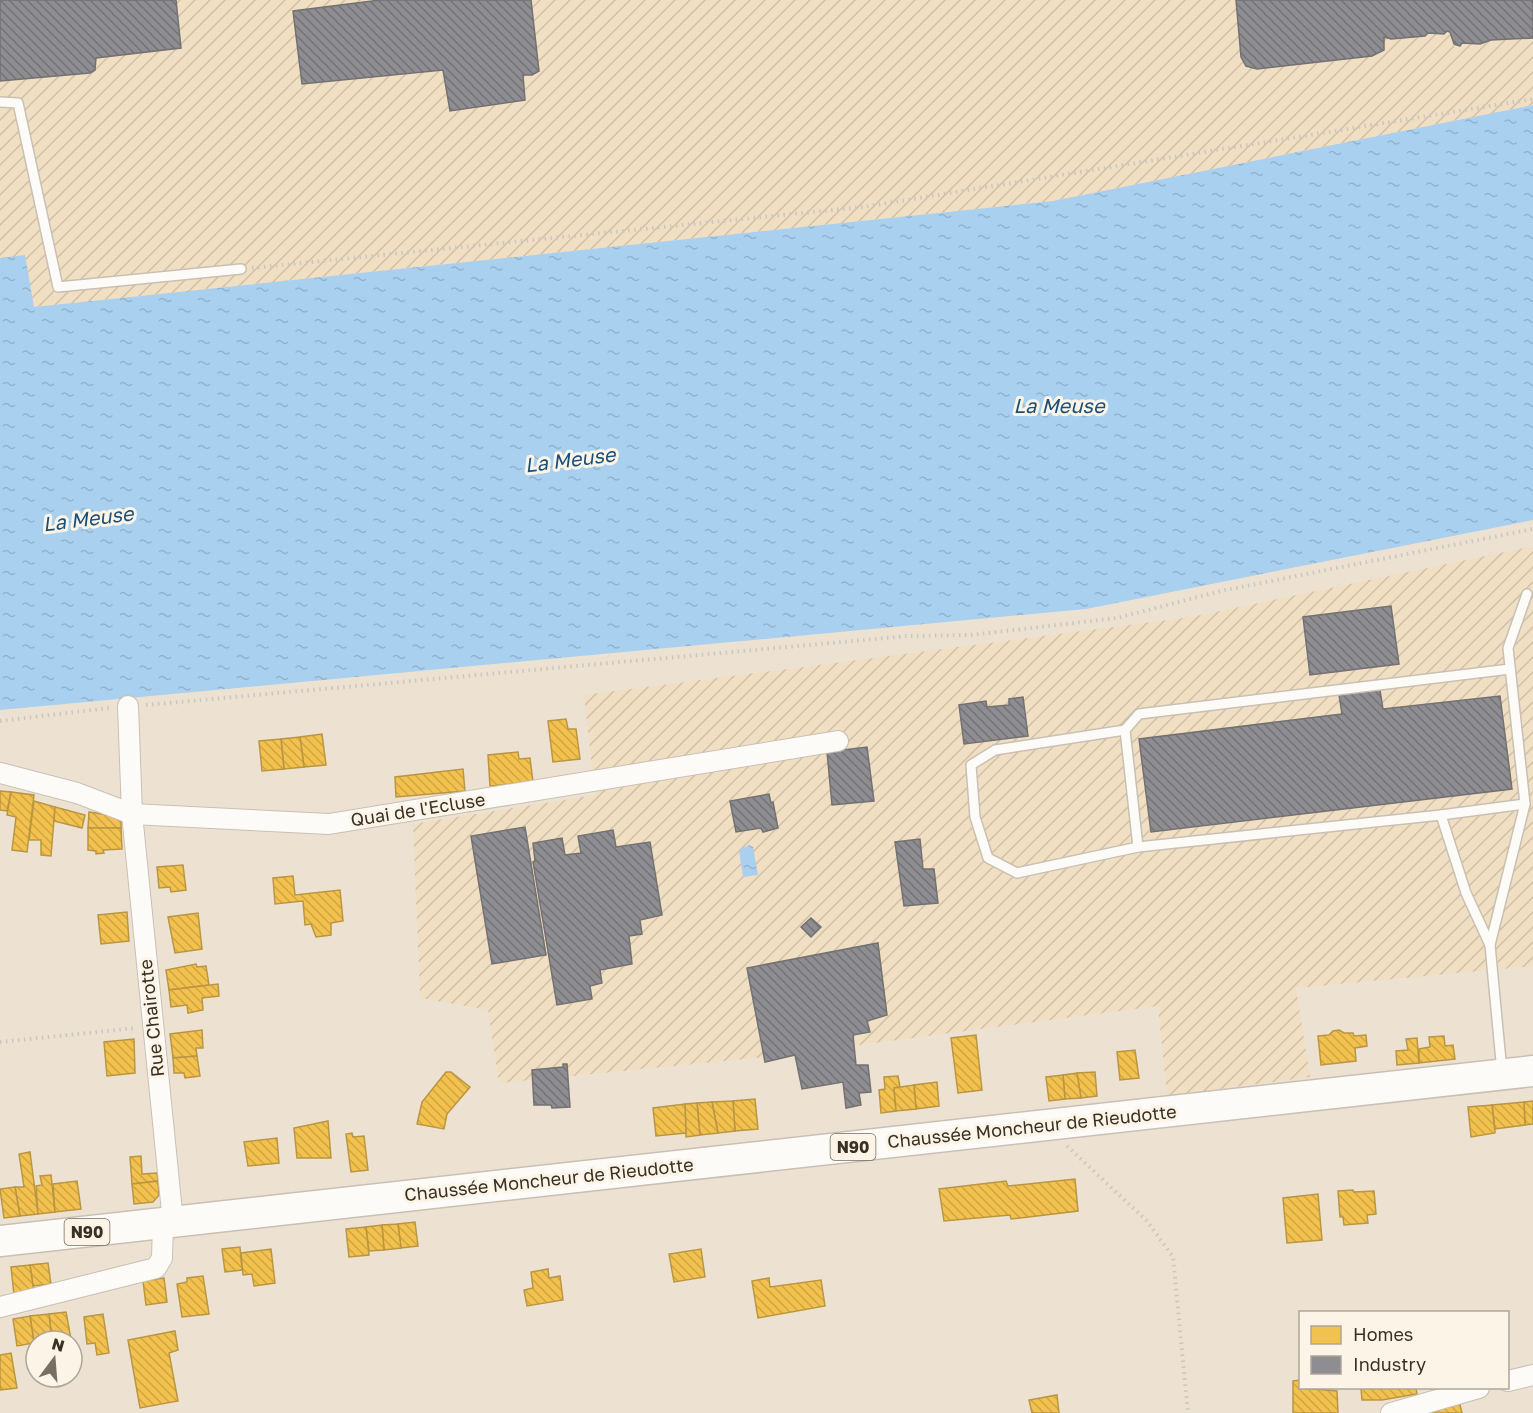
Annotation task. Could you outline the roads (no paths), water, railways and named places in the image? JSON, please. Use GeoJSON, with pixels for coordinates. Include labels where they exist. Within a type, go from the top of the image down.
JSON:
{"type":"FeatureCollection","features":[{"type":"Feature","properties":{"kind":"main road","name":"Chaussée Moncheur de Rieudotte"},"geometry":{"type":"LineString","coordinates":[[168,1223],[1533,1071]]}},
{"type":"Feature","properties":{"kind":"main road","name":"N90"},"geometry":{"type":"LineString","coordinates":[[0,1241],[168,1223]]}},
{"type":"Feature","properties":{"kind":"street","name":"Rue Chairotte"},"geometry":{"type":"LineString","coordinates":[[0,1307],[156,1268],[162,1258],[168,1223],[153,1026],[132,814],[128,706]]}},
{"type":"Feature","properties":{"kind":"street","name":"Quai de l'Ecluse"},"geometry":{"type":"LineString","coordinates":[[0,773],[77,793],[132,814],[329,824],[838,741]]}},
{"type":"Feature","properties":{"kind":"street"},"geometry":{"type":"LineString","coordinates":[[1509,1381],[1533,1375]]}},
{"type":"Feature","properties":{"kind":"street"},"geometry":{"type":"LineString","coordinates":[[1391,1413],[1475,1389]]}},
{"type":"Feature","properties":{"kind":"lane"},"geometry":{"type":"LineString","coordinates":[[0,102],[18,103],[58,287],[241,269]]}},
{"type":"Feature","properties":{"kind":"lane"},"geometry":{"type":"LineString","coordinates":[[1502,1075],[1490,945],[1524,804],[1508,648],[1527,594]]}},
{"type":"Feature","properties":{"kind":"lane"},"geometry":{"type":"LineString","coordinates":[[1510,669],[1139,714],[1125,730],[994,750],[971,765],[975,817],[988,858],[1017,873],[1138,847],[1524,804]]}},
{"type":"Feature","properties":{"kind":"lane"},"geometry":{"type":"LineString","coordinates":[[1125,730],[1138,847]]}},
{"type":"Feature","properties":{"kind":"lane"},"geometry":{"type":"LineString","coordinates":[[1441,815],[1466,893],[1490,945]]}},
{"type":"Feature","properties":{"kind":"water","name":"La Meuse"},"geometry":{"type":"Polygon","coordinates":[[[1533,105],[1533,520],[1086,609],[0,710],[0,258],[25,255],[34,307],[1053,201],[1533,105]]]}},
{"type":"Feature","properties":{"kind":"water"},"geometry":{"type":"Polygon","coordinates":[[[749,845],[753,847],[758,875],[743,877],[739,850],[749,845]]]}}]}
